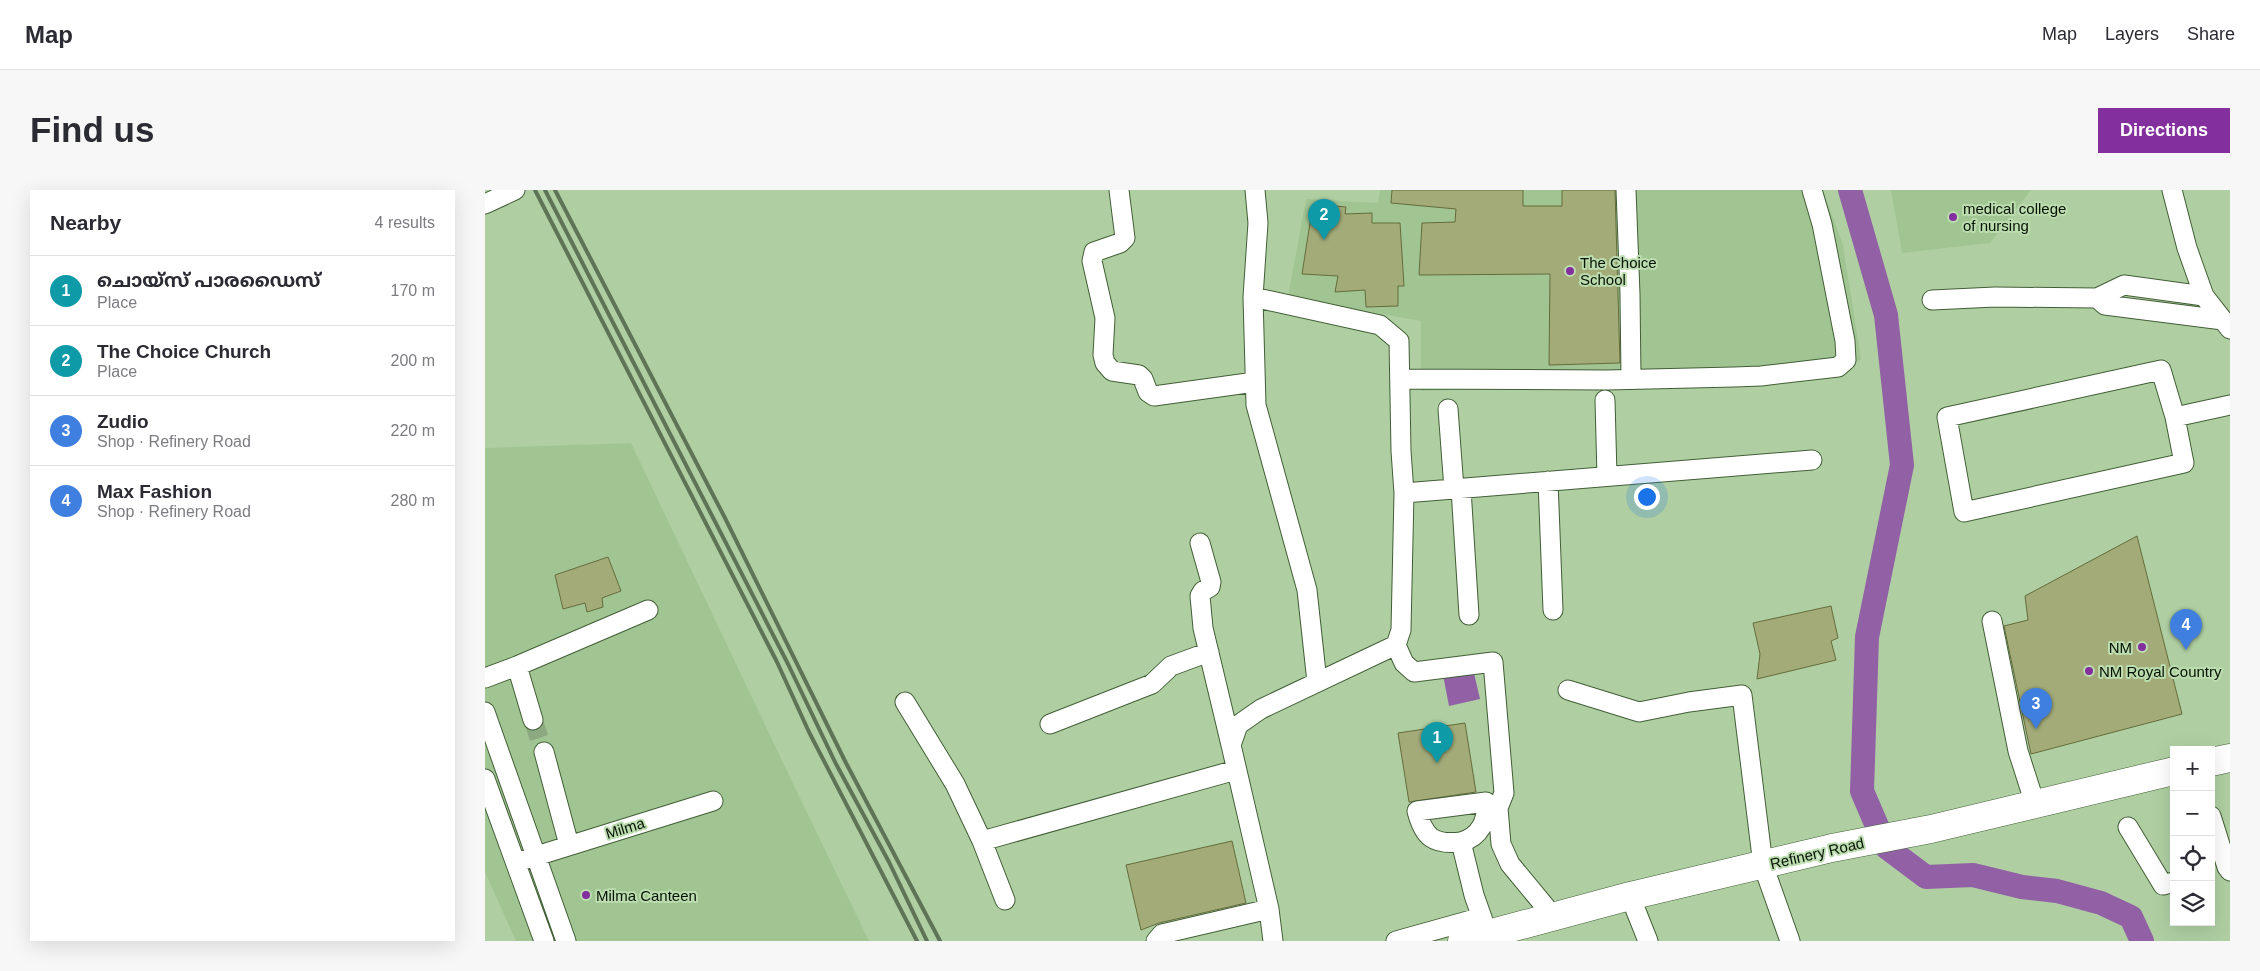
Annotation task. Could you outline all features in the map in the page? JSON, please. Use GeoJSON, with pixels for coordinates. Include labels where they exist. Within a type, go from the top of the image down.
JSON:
{"type":"FeatureCollection","features":[{"type":"Feature","properties":{"kind":"highway"},"geometry":{"type":"LineString","coordinates":[[2215,761],[2230,758]]}},
{"type":"Feature","properties":{"kind":"highway","name":"Refinery Road"},"geometry":{"type":"LineString","coordinates":[[1477,931],[1553,916],[1832,848],[1931,828],[2170,772]]}},
{"type":"Feature","properties":{"kind":"street"},"geometry":{"type":"LineString","coordinates":[[485,204],[515,190]]}},
{"type":"Feature","properties":{"kind":"street"},"geometry":{"type":"LineString","coordinates":[[1119,190],[1125,238],[1120,243],[1094,252],[1092,261],[1105,318],[1103,354],[1105,364],[1112,371],[1139,375],[1143,379],[1148,392],[1154,396],[1255,382]]}},
{"type":"Feature","properties":{"kind":"street"},"geometry":{"type":"LineString","coordinates":[[1255,190],[1258,223],[1253,297],[1256,405],[1307,590],[1317,682]]}},
{"type":"Feature","properties":{"kind":"street"},"geometry":{"type":"LineString","coordinates":[[1626,190],[1631,303],[1631,379]]}},
{"type":"Feature","properties":{"kind":"street"},"geometry":{"type":"LineString","coordinates":[[1399,379],[1631,379],[1761,376],[1832,369],[1843,363],[1846,355],[1845,341],[1824,233],[1812,190]]}},
{"type":"Feature","properties":{"kind":"street"},"geometry":{"type":"LineString","coordinates":[[2172,190],[2187,248],[2204,296],[2227,325]]}},
{"type":"Feature","properties":{"kind":"street"},"geometry":{"type":"LineString","coordinates":[[1932,300],[1995,297],[2097,298],[2124,285],[2204,296]]}},
{"type":"Feature","properties":{"kind":"street"},"geometry":{"type":"LineString","coordinates":[[1253,297],[1380,326],[1399,341],[1401,451],[1404,493],[1401,630],[1396,645],[1404,663],[1414,672],[1493,662],[1504,793],[1498,808],[1499,838],[1510,864],[1553,916]]}},
{"type":"Feature","properties":{"kind":"street"},"geometry":{"type":"LineString","coordinates":[[2097,298],[2105,305],[2227,325]]}},
{"type":"Feature","properties":{"kind":"street"},"geometry":{"type":"LineString","coordinates":[[2161,370],[2175,417],[2184,462],[1964,512],[1947,417],[2161,370]]}},
{"type":"Feature","properties":{"kind":"street"},"geometry":{"type":"LineString","coordinates":[[1605,400],[1607,476]]}},
{"type":"Feature","properties":{"kind":"street"},"geometry":{"type":"LineString","coordinates":[[2175,417],[2230,405]]}},
{"type":"Feature","properties":{"kind":"street"},"geometry":{"type":"LineString","coordinates":[[1448,409],[1469,615]]}},
{"type":"Feature","properties":{"kind":"street"},"geometry":{"type":"LineString","coordinates":[[1404,493],[1812,460]]}},
{"type":"Feature","properties":{"kind":"street"},"geometry":{"type":"LineString","coordinates":[[1548,481],[1553,610]]}},
{"type":"Feature","properties":{"kind":"street"},"geometry":{"type":"LineString","coordinates":[[1200,543],[1211,582],[1210,587],[1203,591],[1200,596],[1203,628],[1269,909],[1273,941]]}},
{"type":"Feature","properties":{"kind":"street"},"geometry":{"type":"LineString","coordinates":[[485,678],[648,610]]}},
{"type":"Feature","properties":{"kind":"street"},"geometry":{"type":"LineString","coordinates":[[1992,621],[2018,751],[2035,804]]}},
{"type":"Feature","properties":{"kind":"street"},"geometry":{"type":"LineString","coordinates":[[1231,745],[1238,726],[1261,709],[1396,645]]}},
{"type":"Feature","properties":{"kind":"street"},"geometry":{"type":"LineString","coordinates":[[1050,724],[1152,684],[1171,666],[1209,652]]}},
{"type":"Feature","properties":{"kind":"street"},"geometry":{"type":"LineString","coordinates":[[517,666],[533,720]]}},
{"type":"Feature","properties":{"kind":"street"},"geometry":{"type":"LineString","coordinates":[[1568,690],[1639,712],[1742,695],[1768,864],[1790,941]]}},
{"type":"Feature","properties":{"kind":"street"},"geometry":{"type":"LineString","coordinates":[[905,702],[955,784],[982,841],[1005,900]]}},
{"type":"Feature","properties":{"kind":"street"},"geometry":{"type":"LineString","coordinates":[[485,712],[565,941]]}},
{"type":"Feature","properties":{"kind":"street"},"geometry":{"type":"LineString","coordinates":[[544,752],[569,845]]}},
{"type":"Feature","properties":{"kind":"street"},"geometry":{"type":"LineString","coordinates":[[982,841],[1236,770]]}},
{"type":"Feature","properties":{"kind":"street"},"geometry":{"type":"LineString","coordinates":[[485,779],[517,862],[544,941]]}},
{"type":"Feature","properties":{"kind":"street","name":"Milma"},"geometry":{"type":"LineString","coordinates":[[517,862],[713,802]]}},
{"type":"Feature","properties":{"kind":"street"},"geometry":{"type":"LineString","coordinates":[[2128,826],[2163,885],[2170,883]]}},
{"type":"Feature","properties":{"kind":"street"},"geometry":{"type":"LineString","coordinates":[[2215,834],[2223,870]]}},
{"type":"Feature","properties":{"kind":"street"},"geometry":{"type":"LineString","coordinates":[[1396,941],[1477,931],[1474,895],[1461,842]]}},
{"type":"Feature","properties":{"kind":"street"},"geometry":{"type":"LineString","coordinates":[[1630,896],[1648,941]]}},
{"type":"Feature","properties":{"kind":"street"},"geometry":{"type":"LineString","coordinates":[[1156,941],[1162,934],[1269,909]]}},
{"type":"Feature","properties":{"kind":"shaded area","name":"The Choice School"},"geometry":{"type":"Polygon","coordinates":[[[1380,190],[1823,190],[1843,245],[1861,359],[1848,369],[1677,384],[1421,391],[1421,321],[1288,297],[1306,199],[1378,203],[1380,190]]]}},
{"type":"Feature","properties":{"kind":"shaded area","name":"medical college of nursing"},"geometry":{"type":"Polygon","coordinates":[[[1891,190],[2031,190],[1990,243],[1902,253],[1891,190]]]}},
{"type":"Feature","properties":{"kind":"shaded area"},"geometry":{"type":"Polygon","coordinates":[[[631,443],[869,941],[516,941],[485,872],[485,448],[631,443]]]}},
{"type":"Feature","properties":{"kind":"shaded area"},"geometry":{"type":"Polygon","coordinates":[[[1473,669],[1480,699],[1449,706],[1443,675],[1473,669]]]}},
{"type":"Feature","properties":{"kind":"building"},"geometry":{"type":"Polygon","coordinates":[[[1392,190],[1523,190],[1523,206],[1562,206],[1562,190],[1615,190],[1620,363],[1549,365],[1550,274],[1419,275],[1422,223],[1455,222],[1456,209],[1391,203],[1392,190]]]}},
{"type":"Feature","properties":{"kind":"building"},"geometry":{"type":"Polygon","coordinates":[[[1313,204],[1346,207],[1345,214],[1372,213],[1372,223],[1400,223],[1404,286],[1398,286],[1398,306],[1366,307],[1365,290],[1335,292],[1338,276],[1302,274],[1313,204]]]}},
{"type":"Feature","properties":{"kind":"building","name":"NM Royal Country"},"geometry":{"type":"Polygon","coordinates":[[[2137,536],[2182,714],[2031,754],[2004,626],[2028,620],[2025,596],[2137,536]]]}},
{"type":"Feature","properties":{"kind":"building"},"geometry":{"type":"Polygon","coordinates":[[[608,557],[621,591],[602,598],[603,607],[587,612],[585,603],[563,609],[555,575],[608,557]]]}},
{"type":"Feature","properties":{"kind":"building"},"geometry":{"type":"Polygon","coordinates":[[[1831,606],[1838,638],[1831,641],[1836,660],[1757,679],[1760,654],[1753,623],[1831,606]]]}},
{"type":"Feature","properties":{"kind":"building"},"geometry":{"type":"Polygon","coordinates":[[[1465,723],[1476,792],[1409,802],[1398,733],[1465,723]]]}},
{"type":"Feature","properties":{"kind":"building"},"geometry":{"type":"Polygon","coordinates":[[[1232,841],[1246,903],[1159,923],[1141,930],[1126,865],[1232,841]]]}},
{"type":"Feature","properties":{"kind":"waterway"},"geometry":{"type":"LineString","coordinates":[[1850,190],[1886,315],[1902,465],[1867,637],[1862,791],[1886,847],[1926,877],[1973,875],[2022,887],[2057,891],[2101,903],[2131,917],[2142,941]]}},
{"type":"Feature","properties":{"kind":"tunnel"},"geometry":{"type":"LineString","coordinates":[[533,720],[544,752]]}},
{"type":"Feature","properties":{"kind":"railway"},"geometry":{"type":"LineString","coordinates":[[535,190],[777,662],[809,732],[917,941]]}},
{"type":"Feature","properties":{"kind":"railway"},"geometry":{"type":"LineString","coordinates":[[545,190],[788,664],[836,764],[889,862],[927,941]]}},
{"type":"Feature","properties":{"kind":"railway"},"geometry":{"type":"LineString","coordinates":[[555,190],[725,518],[846,763],[940,941]]}},
{"type":"Feature","properties":{"kind":"place","name":"medical college of nursing"},"geometry":{"type":"Point","coordinates":[1953,217]}},
{"type":"Feature","properties":{"kind":"place","name":"The Choice Church"},"geometry":{"type":"Point","coordinates":[1324,240]}},
{"type":"Feature","properties":{"kind":"place","name":"The Choice School"},"geometry":{"type":"Point","coordinates":[1570,271]}},
{"type":"Feature","properties":{"kind":"place","name":"NM"},"geometry":{"type":"Point","coordinates":[2142,647]}},
{"type":"Feature","properties":{"kind":"place","name":"Max Fashion"},"geometry":{"type":"Point","coordinates":[2186,650]}},
{"type":"Feature","properties":{"kind":"place","name":"NM Royal Country"},"geometry":{"type":"Point","coordinates":[2089,671]}},
{"type":"Feature","properties":{"kind":"place","name":"Zudio"},"geometry":{"type":"Point","coordinates":[2036,729]}},
{"type":"Feature","properties":{"kind":"place","name":"ചൊയ്സ് പാരഡൈസ്"},"geometry":{"type":"Point","coordinates":[1437,763]}},
{"type":"Feature","properties":{"kind":"place","name":"Milma Canteen"},"geometry":{"type":"Point","coordinates":[586,895]}}]}
